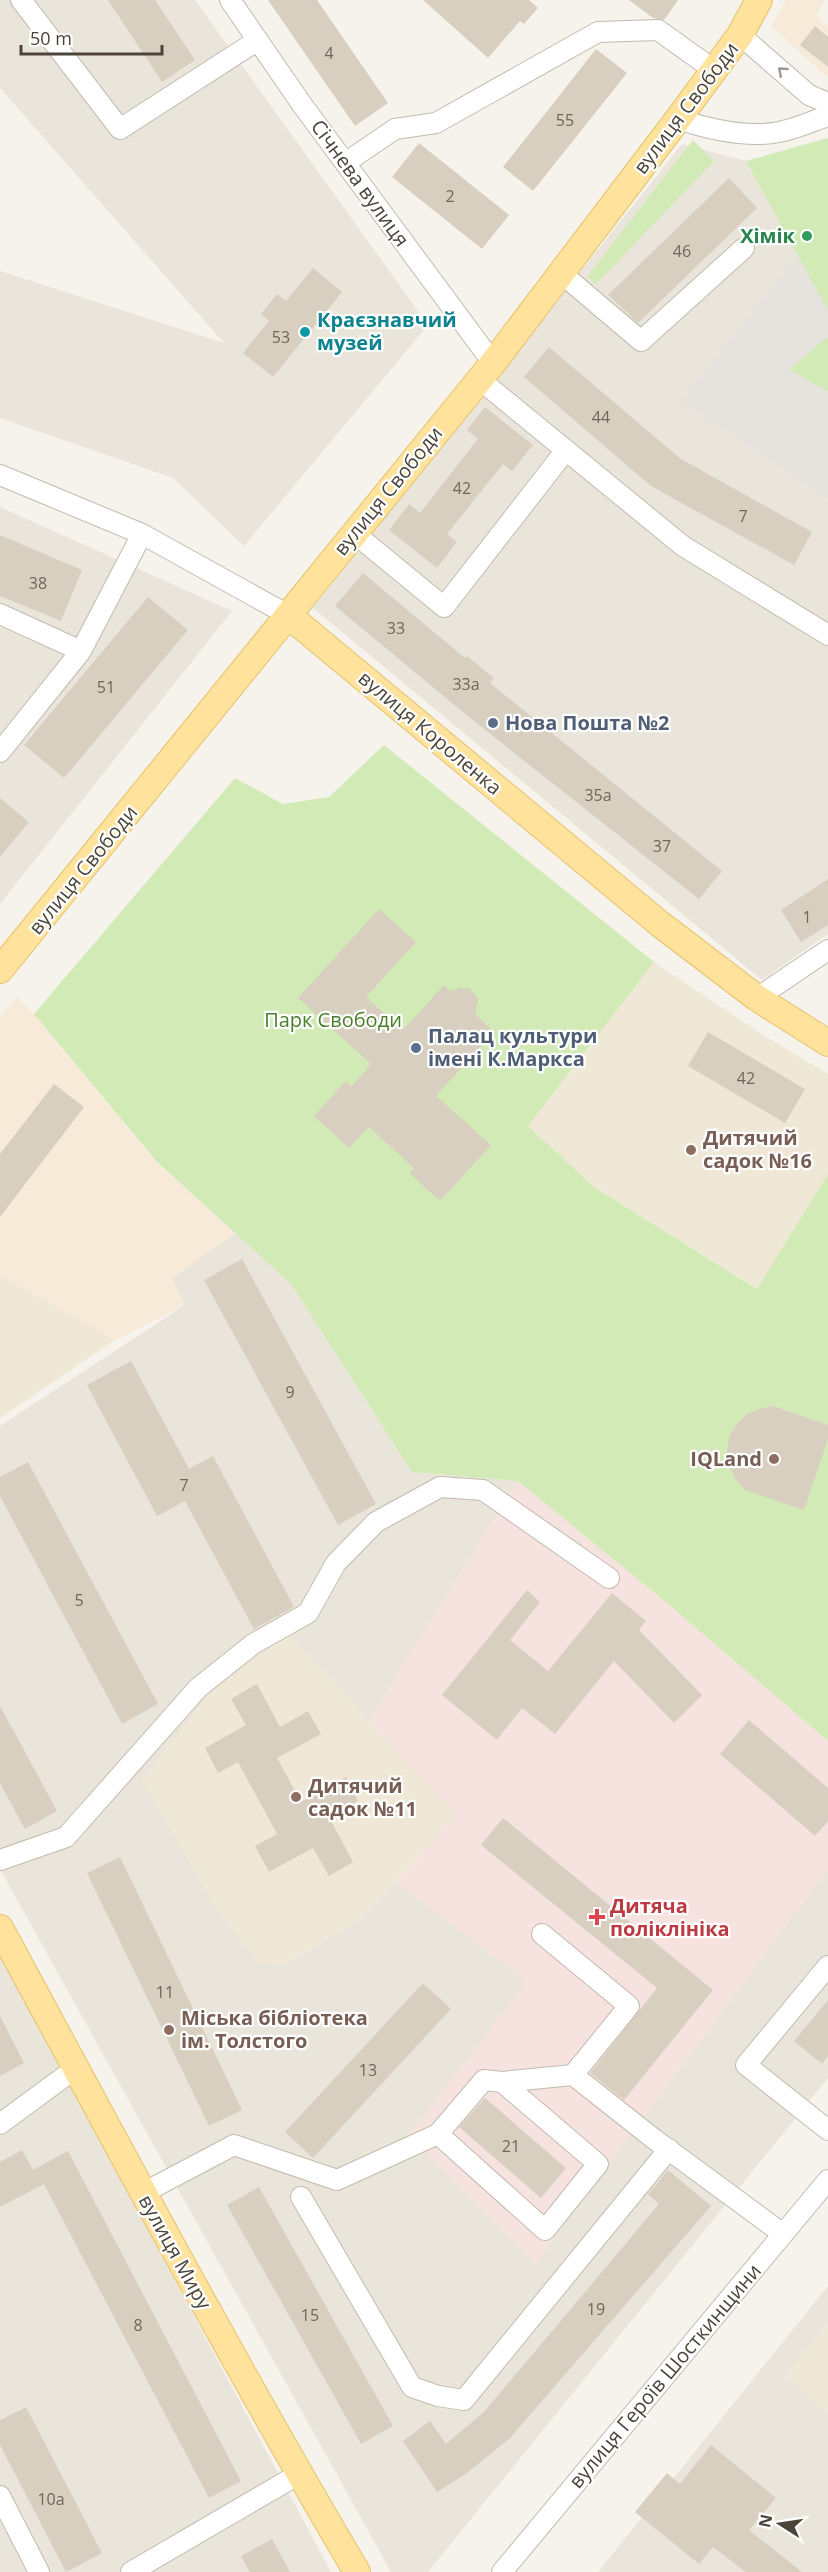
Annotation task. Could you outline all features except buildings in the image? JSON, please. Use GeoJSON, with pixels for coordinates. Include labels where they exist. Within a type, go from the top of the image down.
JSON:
{"type":"FeatureCollection","features":[{"type":"Feature","properties":{"kind":"main road","name":"вулиця Свободи"},"geometry":{"type":"LineString","coordinates":[[0,970],[486,371],[740,35],[759,0]]}},
{"type":"Feature","properties":{"kind":"main road","name":"вулиця Короленка"},"geometry":{"type":"LineString","coordinates":[[288,615],[660,924],[757,998],[828,1043]]}},
{"type":"Feature","properties":{"kind":"main road","name":"вулиця Миру"},"geometry":{"type":"LineString","coordinates":[[0,1928],[143,2193],[299,2474],[357,2572]]}},
{"type":"Feature","properties":{"kind":"street"},"geometry":{"type":"LineString","coordinates":[[21,0],[120,129],[258,40]]}},
{"type":"Feature","properties":{"kind":"street","name":"Січнева вулиця"},"geometry":{"type":"LineString","coordinates":[[231,0],[486,371],[566,450],[683,546],[828,635]]}},
{"type":"Feature","properties":{"kind":"street"},"geometry":{"type":"LineString","coordinates":[[345,163],[395,129],[436,123],[598,32],[658,30],[714,70]]}},
{"type":"Feature","properties":{"kind":"street"},"geometry":{"type":"LineString","coordinates":[[740,35],[809,95],[828,103]]}},
{"type":"Feature","properties":{"kind":"street"},"geometry":{"type":"LineString","coordinates":[[678,119],[719,129],[778,132],[828,116]]}},
{"type":"Feature","properties":{"kind":"street"},"geometry":{"type":"LineString","coordinates":[[561,273],[641,341],[744,248]]}},
{"type":"Feature","properties":{"kind":"street"},"geometry":{"type":"LineString","coordinates":[[354,533],[444,607],[566,450]]}},
{"type":"Feature","properties":{"kind":"street","name":"вулиця Короленка"},"geometry":{"type":"LineString","coordinates":[[0,476],[142,534],[288,615]]}},
{"type":"Feature","properties":{"kind":"street"},"geometry":{"type":"LineString","coordinates":[[0,752],[81,651],[142,534]]}},
{"type":"Feature","properties":{"kind":"street"},"geometry":{"type":"LineString","coordinates":[[0,614],[81,651]]}},
{"type":"Feature","properties":{"kind":"street"},"geometry":{"type":"LineString","coordinates":[[757,998],[828,950]]}},
{"type":"Feature","properties":{"kind":"street"},"geometry":{"type":"LineString","coordinates":[[0,1860],[66,1837],[198,1689],[253,1644],[308,1613],[336,1563],[376,1522],[440,1487],[483,1490],[609,1578]]}},
{"type":"Feature","properties":{"kind":"street"},"geometry":{"type":"LineString","coordinates":[[542,1934],[629,2006],[573,2075]]}},
{"type":"Feature","properties":{"kind":"street"},"geometry":{"type":"LineString","coordinates":[[828,1966],[746,2065],[828,2130]]}},
{"type":"Feature","properties":{"kind":"street"},"geometry":{"type":"LineString","coordinates":[[0,2124],[76,2068]]}},
{"type":"Feature","properties":{"kind":"street"},"geometry":{"type":"LineString","coordinates":[[143,2193],[234,2145],[337,2180],[438,2134],[484,2080],[502,2082],[573,2075],[783,2234]]}},
{"type":"Feature","properties":{"kind":"street"},"geometry":{"type":"LineString","coordinates":[[438,2134],[545,2230],[598,2164],[502,2082]]}},
{"type":"Feature","properties":{"kind":"street"},"geometry":{"type":"LineString","coordinates":[[301,2197],[412,2387],[438,2396],[464,2400],[669,2149]]}},
{"type":"Feature","properties":{"kind":"street","name":"вулиця Героїв Шосткинщини"},"geometry":{"type":"LineString","coordinates":[[502,2572],[828,2180]]}},
{"type":"Feature","properties":{"kind":"street"},"geometry":{"type":"LineString","coordinates":[[131,2572],[299,2474]]}},
{"type":"Feature","properties":{"kind":"street"},"geometry":{"type":"LineString","coordinates":[[0,2496],[39,2572]]}},
{"type":"Feature","properties":{"kind":"shaded area"},"geometry":{"type":"Polygon","coordinates":[[[0,0],[195,0],[428,325],[244,546],[173,478],[0,418],[0,271],[224,343],[0,88],[0,0]]]}},
{"type":"Feature","properties":{"kind":"shaded area"},"geometry":{"type":"Polygon","coordinates":[[[786,0],[825,0],[816,15],[828,26],[828,78],[771,26],[786,0]]]}},
{"type":"Feature","properties":{"kind":"shaded area"},"geometry":{"type":"Polygon","coordinates":[[[682,144],[746,161],[799,252],[681,402],[828,499],[828,934],[762,980],[313,608],[682,144]]]}},
{"type":"Feature","properties":{"kind":"shaded area"},"geometry":{"type":"Polygon","coordinates":[[[799,252],[828,299],[828,499],[680,402],[799,252]]]}},
{"type":"Feature","properties":{"kind":"shaded area"},"geometry":{"type":"Polygon","coordinates":[[[0,507],[232,611],[0,904],[0,507]]]}},
{"type":"Feature","properties":{"kind":"shaded area","name":"Дитячий садок №16"},"geometry":{"type":"Polygon","coordinates":[[[654,962],[768,1038],[828,1074],[828,1174],[758,1289],[594,1187],[528,1126],[654,962]]]}},
{"type":"Feature","properties":{"kind":"shaded area"},"geometry":{"type":"Polygon","coordinates":[[[17,997],[34,1014],[155,1161],[235,1233],[172,1278],[185,1305],[115,1340],[0,1275],[0,1016],[17,997]]]}},
{"type":"Feature","properties":{"kind":"shaded area"},"geometry":{"type":"Polygon","coordinates":[[[235,1233],[291,1284],[412,1472],[518,1481],[369,1721],[289,1635],[257,1961],[284,1964],[363,1918],[396,1882],[528,1982],[409,2135],[535,2263],[828,1868],[828,2078],[428,2572],[391,2572],[0,1869],[0,1426],[185,1305],[172,1278],[235,1233]]]}},
{"type":"Feature","properties":{"kind":"shaded area"},"geometry":{"type":"Polygon","coordinates":[[[0,1275],[115,1340],[0,1418],[0,1275]]]}},
{"type":"Feature","properties":{"kind":"shaded area"},"geometry":{"type":"Polygon","coordinates":[[[518,1481],[668,1604],[828,1741],[828,1868],[535,2263],[409,2135],[527,1982],[396,1882],[456,1815],[369,1721],[518,1481]]]}},
{"type":"Feature","properties":{"kind":"shaded area","name":"Дитячий садок №11"},"geometry":{"type":"Polygon","coordinates":[[[289,1635],[456,1815],[363,1918],[283,1964],[257,1961],[216,1908],[142,1779],[217,1685],[289,1635]]]}},
{"type":"Feature","properties":{"kind":"shaded area"},"geometry":{"type":"Polygon","coordinates":[[[0,1956],[59,2065],[331,2572],[0,2572],[0,1956]]]}},
{"type":"Feature","properties":{"kind":"shaded area"},"geometry":{"type":"Polygon","coordinates":[[[828,2286],[828,2572],[598,2572],[828,2286]]]}},
{"type":"Feature","properties":{"kind":"shaded area"},"geometry":{"type":"Polygon","coordinates":[[[828,2322],[828,2413],[784,2377],[828,2322]]]}},
{"type":"Feature","properties":{"kind":"green space","name":"Хімік"},"geometry":{"type":"Polygon","coordinates":[[[828,138],[828,310],[746,161],[828,138]]]}},
{"type":"Feature","properties":{"kind":"green space"},"geometry":{"type":"Polygon","coordinates":[[[693,140],[714,161],[596,284],[587,277],[693,140]]]}},
{"type":"Feature","properties":{"kind":"green space"},"geometry":{"type":"Polygon","coordinates":[[[828,337],[828,392],[789,369],[828,337]]]}},
{"type":"Feature","properties":{"kind":"green space","name":"Парк Свободи"},"geometry":{"type":"Polygon","coordinates":[[[384,745],[654,962],[528,1126],[594,1187],[757,1289],[828,1174],[828,1741],[668,1604],[518,1481],[412,1472],[291,1284],[156,1161],[34,1014],[235,778],[283,804],[329,797],[384,745]]]}},
{"type":"Feature","properties":{"kind":"place","name":"Хімік"},"geometry":{"type":"Point","coordinates":[807,236]}},
{"type":"Feature","properties":{"kind":"place","name":"Краєзнавчий музей"},"geometry":{"type":"Point","coordinates":[305,332]}},
{"type":"Feature","properties":{"kind":"place","name":"Нова Пошта №2"},"geometry":{"type":"Point","coordinates":[493,723]}},
{"type":"Feature","properties":{"kind":"place","name":"Палац культури імені К.Маркса"},"geometry":{"type":"Point","coordinates":[416,1048]}},
{"type":"Feature","properties":{"kind":"place","name":"Дитячий садок №16"},"geometry":{"type":"Point","coordinates":[691,1150]}},
{"type":"Feature","properties":{"kind":"place","name":"IQLand"},"geometry":{"type":"Point","coordinates":[774,1459]}},
{"type":"Feature","properties":{"kind":"place","name":"Дитячий садок №11"},"geometry":{"type":"Point","coordinates":[296,1797]}},
{"type":"Feature","properties":{"kind":"place","name":"Дитяча поліклініка"},"geometry":{"type":"Point","coordinates":[597,1917]}},
{"type":"Feature","properties":{"kind":"place","name":"Міська бібліотека ім. Толстого"},"geometry":{"type":"Point","coordinates":[169,2030]}}]}
